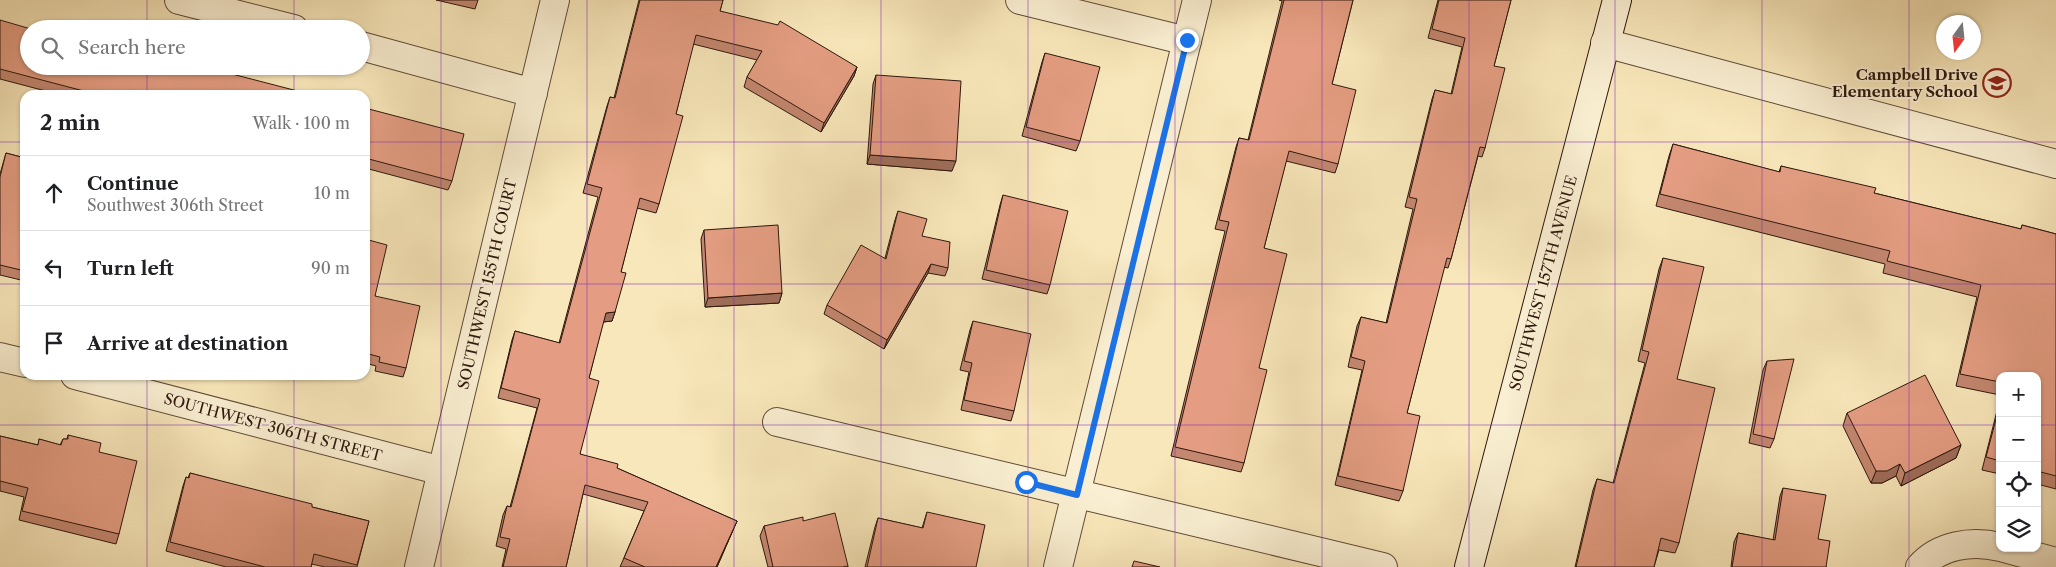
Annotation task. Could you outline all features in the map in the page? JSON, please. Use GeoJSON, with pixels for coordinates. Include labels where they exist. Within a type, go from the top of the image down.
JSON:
{"type":"FeatureCollection","features":[{"type":"Feature","properties":{"kind":"street"},"geometry":{"type":"LineString","coordinates":[[179,0],[258,20]]}},
{"type":"Feature","properties":{"kind":"street","name":"SOUTHWEST 155TH COURT"},"geometry":{"type":"LineString","coordinates":[[419,567],[555,0]]}},
{"type":"Feature","properties":{"kind":"street"},"geometry":{"type":"LineString","coordinates":[[1020,0],[1187,40]]}},
{"type":"Feature","properties":{"kind":"street"},"geometry":{"type":"LineString","coordinates":[[1058,567],[1197,0]]}},
{"type":"Feature","properties":{"kind":"street","name":"SOUTHWEST 157TH AVENUE"},"geometry":{"type":"LineString","coordinates":[[1469,567],[1617,0]]}},
{"type":"Feature","properties":{"kind":"street"},"geometry":{"type":"LineString","coordinates":[[1605,43],[2056,164]]}},
{"type":"Feature","properties":{"kind":"street"},"geometry":{"type":"LineString","coordinates":[[370,48],[533,92]]}},
{"type":"Feature","properties":{"kind":"street"},"geometry":{"type":"LineString","coordinates":[[0,357],[20,362]]}},
{"type":"Feature","properties":{"kind":"street","name":"SOUTHWEST 306TH STREET"},"geometry":{"type":"LineString","coordinates":[[95,380],[442,471]]}},
{"type":"Feature","properties":{"kind":"street"},"geometry":{"type":"LineString","coordinates":[[777,422],[1383,567]]}},
{"type":"Feature","properties":{"kind":"street"},"geometry":{"type":"LineString","coordinates":[[1920,567],[1943,549],[1966,544],[1996,547]]}},
{"type":"Feature","properties":{"kind":"street"},"geometry":{"type":"LineString","coordinates":[[2019,552],[2045,559]]}},
{"type":"Feature","properties":{"kind":"building"},"geometry":{"type":"Polygon","coordinates":[[[640,0],[723,0],[720,11],[778,25],[780,21],[857,67],[824,123],[747,77],[762,51],[696,35],[676,114],[683,116],[659,204],[640,198],[621,272],[626,273],[615,312],[606,313],[589,378],[599,381],[580,454],[618,464],[617,468],[737,521],[716,567],[645,567],[624,558],[648,502],[585,485],[566,567],[503,567],[510,539],[500,537],[507,506],[511,507],[540,399],[501,388],[515,331],[560,343],[602,188],[587,184],[610,97],[615,98],[640,0]]]}},
{"type":"Feature","properties":{"kind":"building"},"geometry":{"type":"Polygon","coordinates":[[[1284,0],[1353,0],[1332,84],[1356,90],[1338,164],[1289,151],[1264,248],[1287,254],[1259,368],[1267,370],[1244,463],[1175,447],[1229,222],[1219,220],[1239,138],[1249,140],[1284,0]]]}},
{"type":"Feature","properties":{"kind":"building"},"geometry":{"type":"Polygon","coordinates":[[[1439,0],[1511,0],[1494,66],[1505,68],[1485,148],[1480,147],[1451,259],[1447,258],[1407,413],[1420,416],[1403,491],[1338,476],[1365,361],[1351,357],[1361,317],[1387,323],[1417,199],[1409,197],[1435,90],[1452,94],[1465,38],[1432,29],[1439,0]]]}},
{"type":"Feature","properties":{"kind":"building"},"geometry":{"type":"Polygon","coordinates":[[[0,20],[20,26],[20,74],[0,69],[0,20]]]}},
{"type":"Feature","properties":{"kind":"building"},"geometry":{"type":"Polygon","coordinates":[[[1045,53],[1100,67],[1080,141],[1026,127],[1045,53]]]}},
{"type":"Feature","properties":{"kind":"building"},"geometry":{"type":"Polygon","coordinates":[[[23,75],[236,75],[294,90],[80,90],[23,75]]]}},
{"type":"Feature","properties":{"kind":"building"},"geometry":{"type":"Polygon","coordinates":[[[876,75],[961,81],[956,161],[870,155],[876,75]]]}},
{"type":"Feature","properties":{"kind":"building"},"geometry":{"type":"Polygon","coordinates":[[[370,109],[464,134],[452,181],[370,159],[370,109]]]}},
{"type":"Feature","properties":{"kind":"building"},"geometry":{"type":"Polygon","coordinates":[[[1673,144],[1780,172],[1781,166],[1876,188],[1874,193],[2021,229],[2022,225],[2056,234],[2056,476],[2041,472],[2041,372],[1996,372],[1996,381],[1960,374],[1981,285],[1887,261],[1890,251],[1660,194],[1673,144]]]}},
{"type":"Feature","properties":{"kind":"building"},"geometry":{"type":"Polygon","coordinates":[[[6,153],[20,157],[20,270],[0,265],[0,177],[6,153]]]}},
{"type":"Feature","properties":{"kind":"building"},"geometry":{"type":"Polygon","coordinates":[[[1003,195],[1068,211],[1050,285],[986,270],[1003,195]]]}},
{"type":"Feature","properties":{"kind":"building"},"geometry":{"type":"Polygon","coordinates":[[[898,211],[927,219],[922,236],[950,242],[948,268],[931,264],[887,340],[827,305],[861,245],[886,259],[898,211]]]}},
{"type":"Feature","properties":{"kind":"building"},"geometry":{"type":"Polygon","coordinates":[[[778,225],[782,293],[708,298],[704,230],[778,225]]]}},
{"type":"Feature","properties":{"kind":"building"},"geometry":{"type":"Polygon","coordinates":[[[370,240],[387,245],[375,296],[420,306],[406,368],[379,362],[380,357],[370,354],[370,240]]]}},
{"type":"Feature","properties":{"kind":"building"},"geometry":{"type":"Polygon","coordinates":[[[1663,258],[1704,267],[1677,379],[1715,388],[1679,543],[1661,538],[1654,567],[1576,567],[1597,479],[1614,483],[1649,352],[1642,350],[1663,258]]]}},
{"type":"Feature","properties":{"kind":"building"},"geometry":{"type":"Polygon","coordinates":[[[973,321],[1031,334],[1014,411],[964,400],[972,363],[964,361],[973,321]]]}},
{"type":"Feature","properties":{"kind":"building"},"geometry":{"type":"Polygon","coordinates":[[[1794,359],[1774,439],[1753,434],[1767,361],[1794,359]]]}},
{"type":"Feature","properties":{"kind":"building"},"geometry":{"type":"Polygon","coordinates":[[[1925,375],[1961,445],[1905,473],[1900,464],[1887,471],[1876,471],[1847,413],[1925,375]]]}},
{"type":"Feature","properties":{"kind":"building"},"geometry":{"type":"Polygon","coordinates":[[[1996,419],[1996,460],[1986,457],[1996,419]]]}},
{"type":"Feature","properties":{"kind":"building"},"geometry":{"type":"Polygon","coordinates":[[[68,435],[101,443],[99,452],[137,461],[119,534],[22,511],[28,488],[0,481],[0,436],[38,445],[39,439],[61,445],[63,439],[68,439],[68,435]]]}},
{"type":"Feature","properties":{"kind":"building"},"geometry":{"type":"Polygon","coordinates":[[[190,473],[312,504],[312,507],[369,521],[357,565],[314,554],[311,567],[265,567],[170,542],[186,477],[189,478],[190,473]]]}},
{"type":"Feature","properties":{"kind":"building"},"geometry":{"type":"Polygon","coordinates":[[[1783,488],[1826,495],[1818,539],[1830,541],[1826,567],[1732,567],[1738,533],[1775,540],[1783,488]]]}},
{"type":"Feature","properties":{"kind":"building"},"geometry":{"type":"Polygon","coordinates":[[[927,512],[985,525],[976,567],[867,567],[878,518],[923,528],[927,512]]]}},
{"type":"Feature","properties":{"kind":"building"},"geometry":{"type":"Polygon","coordinates":[[[835,513],[848,566],[773,567],[764,526],[803,517],[803,521],[835,513]]]}},
{"type":"Feature","properties":{"kind":"building"},"geometry":{"type":"Polygon","coordinates":[[[1134,561],[1160,567],[1132,567],[1134,561]]]}},
{"type":"Feature","properties":{"kind":"place","name":"Campbell Drive Elementary School"},"geometry":{"type":"Point","coordinates":[1997,83]}},
{"type":"Feature","properties":{"kind":"route"},"geometry":{"type":"LineString","coordinates":[[1026,482],[1077,495],[1187,40]]}}]}
